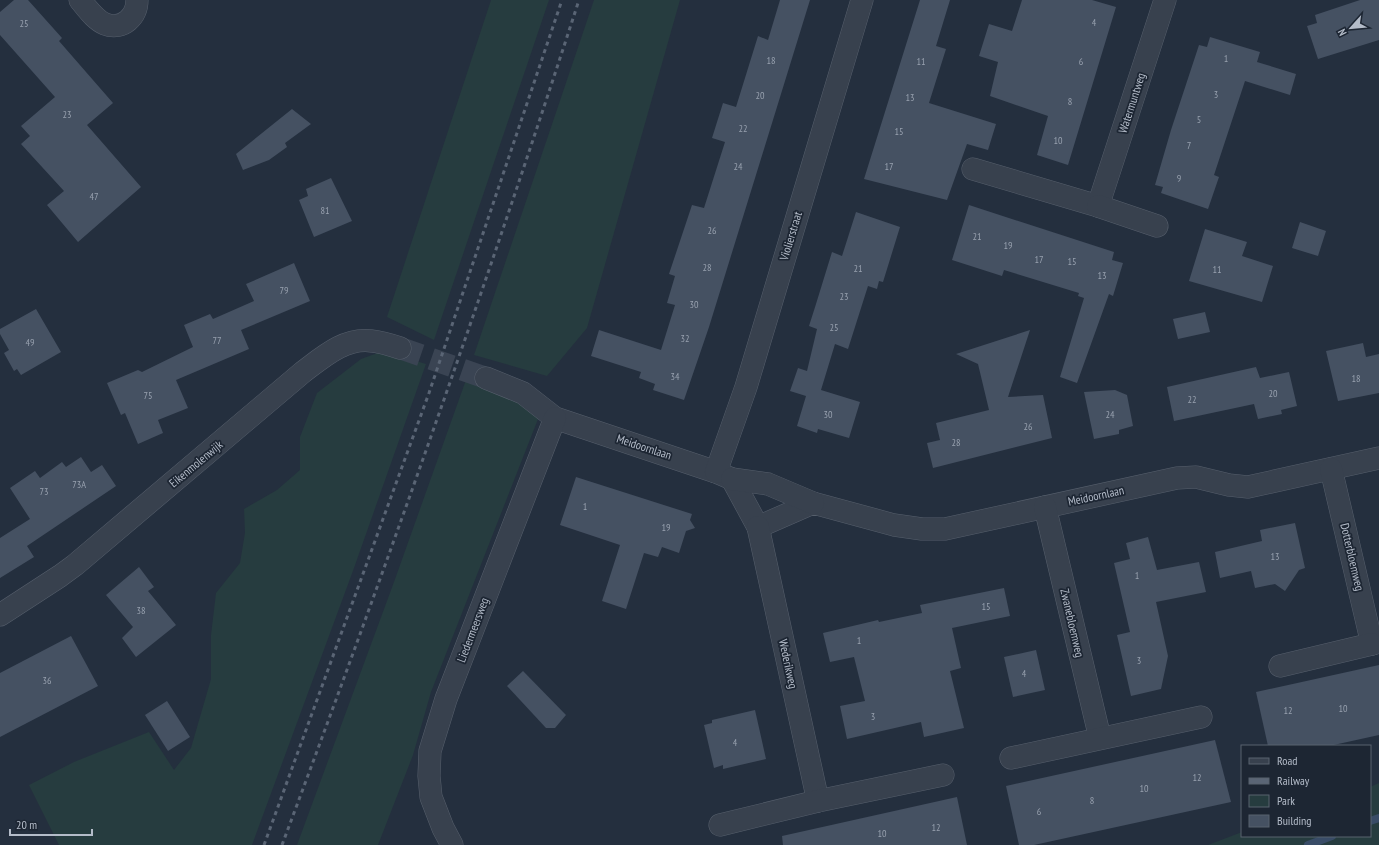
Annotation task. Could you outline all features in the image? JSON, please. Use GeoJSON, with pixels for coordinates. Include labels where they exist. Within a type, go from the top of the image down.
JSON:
{"type":"FeatureCollection","features":[{"type":"Feature","properties":{"kind":"street"},"geometry":{"type":"LineString","coordinates":[[80,0],[99,20],[105,24],[113,25],[121,24],[134,14],[137,0]]}},
{"type":"Feature","properties":{"kind":"street","name":"Violierstraat"},"geometry":{"type":"LineString","coordinates":[[724,475],[746,387],[862,0]]}},
{"type":"Feature","properties":{"kind":"street","name":"Watermuntweg"},"geometry":{"type":"LineString","coordinates":[[1098,206],[1165,0]]}},
{"type":"Feature","properties":{"kind":"street"},"geometry":{"type":"LineString","coordinates":[[973,169],[1098,206],[1157,226]]}},
{"type":"Feature","properties":{"kind":"street","name":"Eikenmolenwijk"},"geometry":{"type":"LineString","coordinates":[[0,615],[65,572],[303,372],[326,355],[342,346],[355,342],[371,340],[400,348]]}},
{"type":"Feature","properties":{"kind":"street"},"geometry":{"type":"LineString","coordinates":[[486,378],[523,393],[555,418]]}},
{"type":"Feature","properties":{"kind":"street","name":"Meidoornlaan"},"geometry":{"type":"LineString","coordinates":[[555,418],[724,475],[768,484],[813,503],[894,525],[922,529],[945,529],[1177,478],[1196,478],[1229,485],[1248,487],[1379,458]]}},
{"type":"Feature","properties":{"kind":"street","name":"Liedermeersweg"},"geometry":{"type":"LineString","coordinates":[[452,845],[443,828],[431,797],[429,776],[430,751],[446,699],[555,418]]}},
{"type":"Feature","properties":{"kind":"street","name":"Dotterbloemweg"},"geometry":{"type":"LineString","coordinates":[[1280,666],[1376,643],[1331,469]]}},
{"type":"Feature","properties":{"kind":"street"},"geometry":{"type":"LineString","coordinates":[[724,475],[758,527],[813,503]]}},
{"type":"Feature","properties":{"kind":"street","name":"Zwanebloemweg"},"geometry":{"type":"LineString","coordinates":[[1045,507],[1100,738]]}},
{"type":"Feature","properties":{"kind":"street","name":"Wederikweg"},"geometry":{"type":"LineString","coordinates":[[758,527],[818,801]]}},
{"type":"Feature","properties":{"kind":"street"},"geometry":{"type":"LineString","coordinates":[[1011,758],[1201,717]]}},
{"type":"Feature","properties":{"kind":"street"},"geometry":{"type":"LineString","coordinates":[[720,825],[818,801],[944,775]]}},
{"type":"Feature","properties":{"kind":"green space"},"geometry":{"type":"Polygon","coordinates":[[[491,0],[549,0],[434,340],[387,317],[491,0]]]}},
{"type":"Feature","properties":{"kind":"green space"},"geometry":{"type":"Polygon","coordinates":[[[594,0],[680,0],[587,328],[547,376],[474,355],[594,0]]]}},
{"type":"Feature","properties":{"kind":"green space"},"geometry":{"type":"Polygon","coordinates":[[[383,351],[426,364],[354,568],[252,845],[59,845],[29,785],[74,762],[149,732],[174,770],[191,748],[211,679],[211,635],[216,593],[240,563],[245,533],[244,509],[277,490],[300,470],[300,437],[317,393],[361,359],[383,351]]]}},
{"type":"Feature","properties":{"kind":"green space"},"geometry":{"type":"Polygon","coordinates":[[[467,377],[519,399],[540,414],[431,692],[413,755],[378,845],[297,845],[394,582],[467,377]]]}},
{"type":"Feature","properties":{"kind":"green space"},"geometry":{"type":"Polygon","coordinates":[[[1379,783],[1379,845],[1208,845],[1241,832],[1241,837],[1371,837],[1371,787],[1379,783]]]}},
{"type":"Feature","properties":{"kind":"building"},"geometry":{"type":"Polygon","coordinates":[[[14,0],[28,0],[62,38],[59,41],[113,103],[87,125],[141,187],[78,242],[47,205],[64,191],[21,144],[30,136],[21,126],[55,97],[0,35],[0,12],[14,0]]]}},
{"type":"Feature","properties":{"kind":"building"},"geometry":{"type":"Polygon","coordinates":[[[780,0],[810,0],[709,327],[684,400],[653,390],[655,384],[639,378],[641,372],[591,356],[599,330],[661,350],[675,305],[667,303],[675,276],[669,274],[692,205],[704,208],[725,142],[712,138],[723,103],[736,107],[758,36],[768,40],[780,0]]]}},
{"type":"Feature","properties":{"kind":"building"},"geometry":{"type":"Polygon","coordinates":[[[920,0],[950,0],[936,46],[946,49],[929,103],[996,124],[988,150],[967,144],[947,200],[864,179],[920,0]]]}},
{"type":"Feature","properties":{"kind":"building"},"geometry":{"type":"Polygon","coordinates":[[[1022,0],[1092,0],[1116,7],[1068,165],[1037,155],[1048,116],[990,96],[998,62],[979,56],[989,24],[1012,31],[1022,0]]]}},
{"type":"Feature","properties":{"kind":"building"},"geometry":{"type":"Polygon","coordinates":[[[1360,0],[1379,0],[1379,40],[1318,59],[1307,26],[1317,23],[1315,15],[1360,0]]]}},
{"type":"Feature","properties":{"kind":"building"},"geometry":{"type":"Polygon","coordinates":[[[1210,37],[1260,52],[1257,62],[1296,74],[1290,95],[1245,81],[1214,175],[1219,177],[1208,209],[1161,193],[1163,187],[1155,185],[1171,130],[1199,45],[1207,47],[1210,37]]]}},
{"type":"Feature","properties":{"kind":"building"},"geometry":{"type":"Polygon","coordinates":[[[292,109],[311,124],[285,143],[287,147],[269,160],[243,170],[236,154],[292,109]]]}},
{"type":"Feature","properties":{"kind":"building"},"geometry":{"type":"Polygon","coordinates":[[[331,178],[352,221],[314,237],[299,200],[308,196],[306,189],[331,178]]]}},
{"type":"Feature","properties":{"kind":"building"},"geometry":{"type":"Polygon","coordinates":[[[969,205],[1114,252],[1112,260],[1123,263],[1113,296],[1109,294],[1077,383],[1060,377],[1084,298],[1078,296],[1079,293],[1004,270],[1002,276],[952,260],[969,205]]]}},
{"type":"Feature","properties":{"kind":"building"},"geometry":{"type":"Polygon","coordinates":[[[856,212],[900,227],[883,282],[879,281],[877,289],[868,286],[848,349],[835,344],[821,390],[860,402],[849,438],[818,429],[817,433],[797,426],[806,396],[790,391],[798,368],[807,371],[817,329],[809,326],[832,252],[842,256],[856,212]]]}},
{"type":"Feature","properties":{"kind":"building"},"geometry":{"type":"Polygon","coordinates":[[[1300,222],[1326,231],[1318,256],[1292,248],[1300,222]]]}},
{"type":"Feature","properties":{"kind":"building"},"geometry":{"type":"Polygon","coordinates":[[[1205,229],[1247,242],[1242,256],[1273,266],[1262,302],[1189,281],[1205,229]]]}},
{"type":"Feature","properties":{"kind":"building"},"geometry":{"type":"Polygon","coordinates":[[[294,263],[310,301],[241,330],[249,349],[176,380],[188,408],[158,420],[163,433],[138,444],[125,413],[121,415],[107,383],[138,370],[142,372],[193,347],[184,325],[210,314],[213,319],[254,301],[246,284],[294,263]]]}},
{"type":"Feature","properties":{"kind":"building"},"geometry":{"type":"Polygon","coordinates":[[[36,309],[61,352],[21,375],[17,369],[14,371],[4,353],[9,350],[0,334],[0,329],[36,309]]]}},
{"type":"Feature","properties":{"kind":"building"},"geometry":{"type":"Polygon","coordinates":[[[1205,312],[1210,332],[1178,339],[1173,319],[1205,312]]]}},
{"type":"Feature","properties":{"kind":"building"},"geometry":{"type":"Polygon","coordinates":[[[1030,330],[1008,397],[1043,395],[1052,438],[933,468],[927,443],[940,440],[936,423],[989,410],[978,364],[956,354],[1030,330]]]}},
{"type":"Feature","properties":{"kind":"building"},"geometry":{"type":"Polygon","coordinates":[[[1363,343],[1366,357],[1379,354],[1379,393],[1338,401],[1326,351],[1363,343]]]}},
{"type":"Feature","properties":{"kind":"building"},"geometry":{"type":"Polygon","coordinates":[[[1256,367],[1260,378],[1289,372],[1297,406],[1281,410],[1282,414],[1258,419],[1254,404],[1174,421],[1167,387],[1256,367]]]}},
{"type":"Feature","properties":{"kind":"building"},"geometry":{"type":"Polygon","coordinates":[[[1115,390],[1127,395],[1133,426],[1119,430],[1119,434],[1094,439],[1084,392],[1115,390]]]}},
{"type":"Feature","properties":{"kind":"building"},"geometry":{"type":"Polygon","coordinates":[[[81,457],[91,472],[102,465],[116,486],[27,546],[34,557],[0,578],[0,538],[30,519],[10,488],[35,471],[40,478],[62,462],[66,467],[81,457]]]}},
{"type":"Feature","properties":{"kind":"building"},"geometry":{"type":"Polygon","coordinates":[[[576,477],[692,514],[690,520],[695,528],[686,531],[679,553],[662,547],[658,557],[644,553],[626,609],[602,601],[620,545],[560,525],[576,477]]]}},
{"type":"Feature","properties":{"kind":"building"},"geometry":{"type":"Polygon","coordinates":[[[1295,523],[1305,568],[1299,570],[1285,591],[1275,584],[1255,588],[1251,571],[1220,578],[1215,552],[1262,541],[1260,530],[1295,523]]]}},
{"type":"Feature","properties":{"kind":"building"},"geometry":{"type":"Polygon","coordinates":[[[1148,537],[1157,570],[1199,562],[1206,592],[1156,602],[1168,656],[1161,689],[1131,696],[1117,635],[1130,632],[1114,563],[1130,559],[1126,543],[1148,537]]]}},
{"type":"Feature","properties":{"kind":"building"},"geometry":{"type":"Polygon","coordinates":[[[139,567],[154,587],[148,591],[176,625],[136,657],[122,638],[133,627],[106,595],[139,567]]]}},
{"type":"Feature","properties":{"kind":"building"},"geometry":{"type":"Polygon","coordinates":[[[1004,588],[1010,616],[952,628],[961,668],[950,671],[964,728],[924,737],[921,722],[847,739],[840,706],[865,701],[854,657],[830,662],[823,633],[878,620],[879,622],[922,613],[920,605],[1004,588]]]}},
{"type":"Feature","properties":{"kind":"building"},"geometry":{"type":"Polygon","coordinates":[[[71,636],[98,686],[0,737],[0,673],[71,636]]]}},
{"type":"Feature","properties":{"kind":"building"},"geometry":{"type":"Polygon","coordinates":[[[1036,650],[1045,690],[1013,697],[1004,657],[1036,650]]]}},
{"type":"Feature","properties":{"kind":"building"},"geometry":{"type":"Polygon","coordinates":[[[1379,665],[1379,735],[1334,745],[1268,745],[1256,692],[1379,665]]]}},
{"type":"Feature","properties":{"kind":"building"},"geometry":{"type":"Polygon","coordinates":[[[523,671],[566,715],[555,728],[546,728],[507,686],[523,671]]]}},
{"type":"Feature","properties":{"kind":"building"},"geometry":{"type":"Polygon","coordinates":[[[167,701],[190,737],[168,751],[145,715],[167,701]]]}},
{"type":"Feature","properties":{"kind":"building"},"geometry":{"type":"Polygon","coordinates":[[[755,710],[766,759],[723,769],[723,765],[714,768],[704,725],[712,723],[712,720],[755,710]]]}},
{"type":"Feature","properties":{"kind":"building"},"geometry":{"type":"Polygon","coordinates":[[[1215,740],[1231,802],[1034,845],[1019,845],[1006,786],[1215,740]]]}},
{"type":"Feature","properties":{"kind":"building"},"geometry":{"type":"Polygon","coordinates":[[[957,797],[967,845],[783,845],[782,836],[957,797]]]}},
{"type":"Feature","properties":{"kind":"waterway"},"geometry":{"type":"LineString","coordinates":[[1371,821],[1379,818]]}},
{"type":"Feature","properties":{"kind":"waterway"},"geometry":{"type":"LineString","coordinates":[[1308,845],[1329,837]]}},
{"type":"Feature","properties":{"kind":"tunnel"},"geometry":{"type":"LineString","coordinates":[[400,348],[486,378]]}},
{"type":"Feature","properties":{"kind":"railway"},"geometry":{"type":"LineString","coordinates":[[264,845],[429,393],[562,0]]}},
{"type":"Feature","properties":{"kind":"railway"},"geometry":{"type":"LineString","coordinates":[[282,845],[360,635],[435,424],[509,212],[579,0]]}}]}
